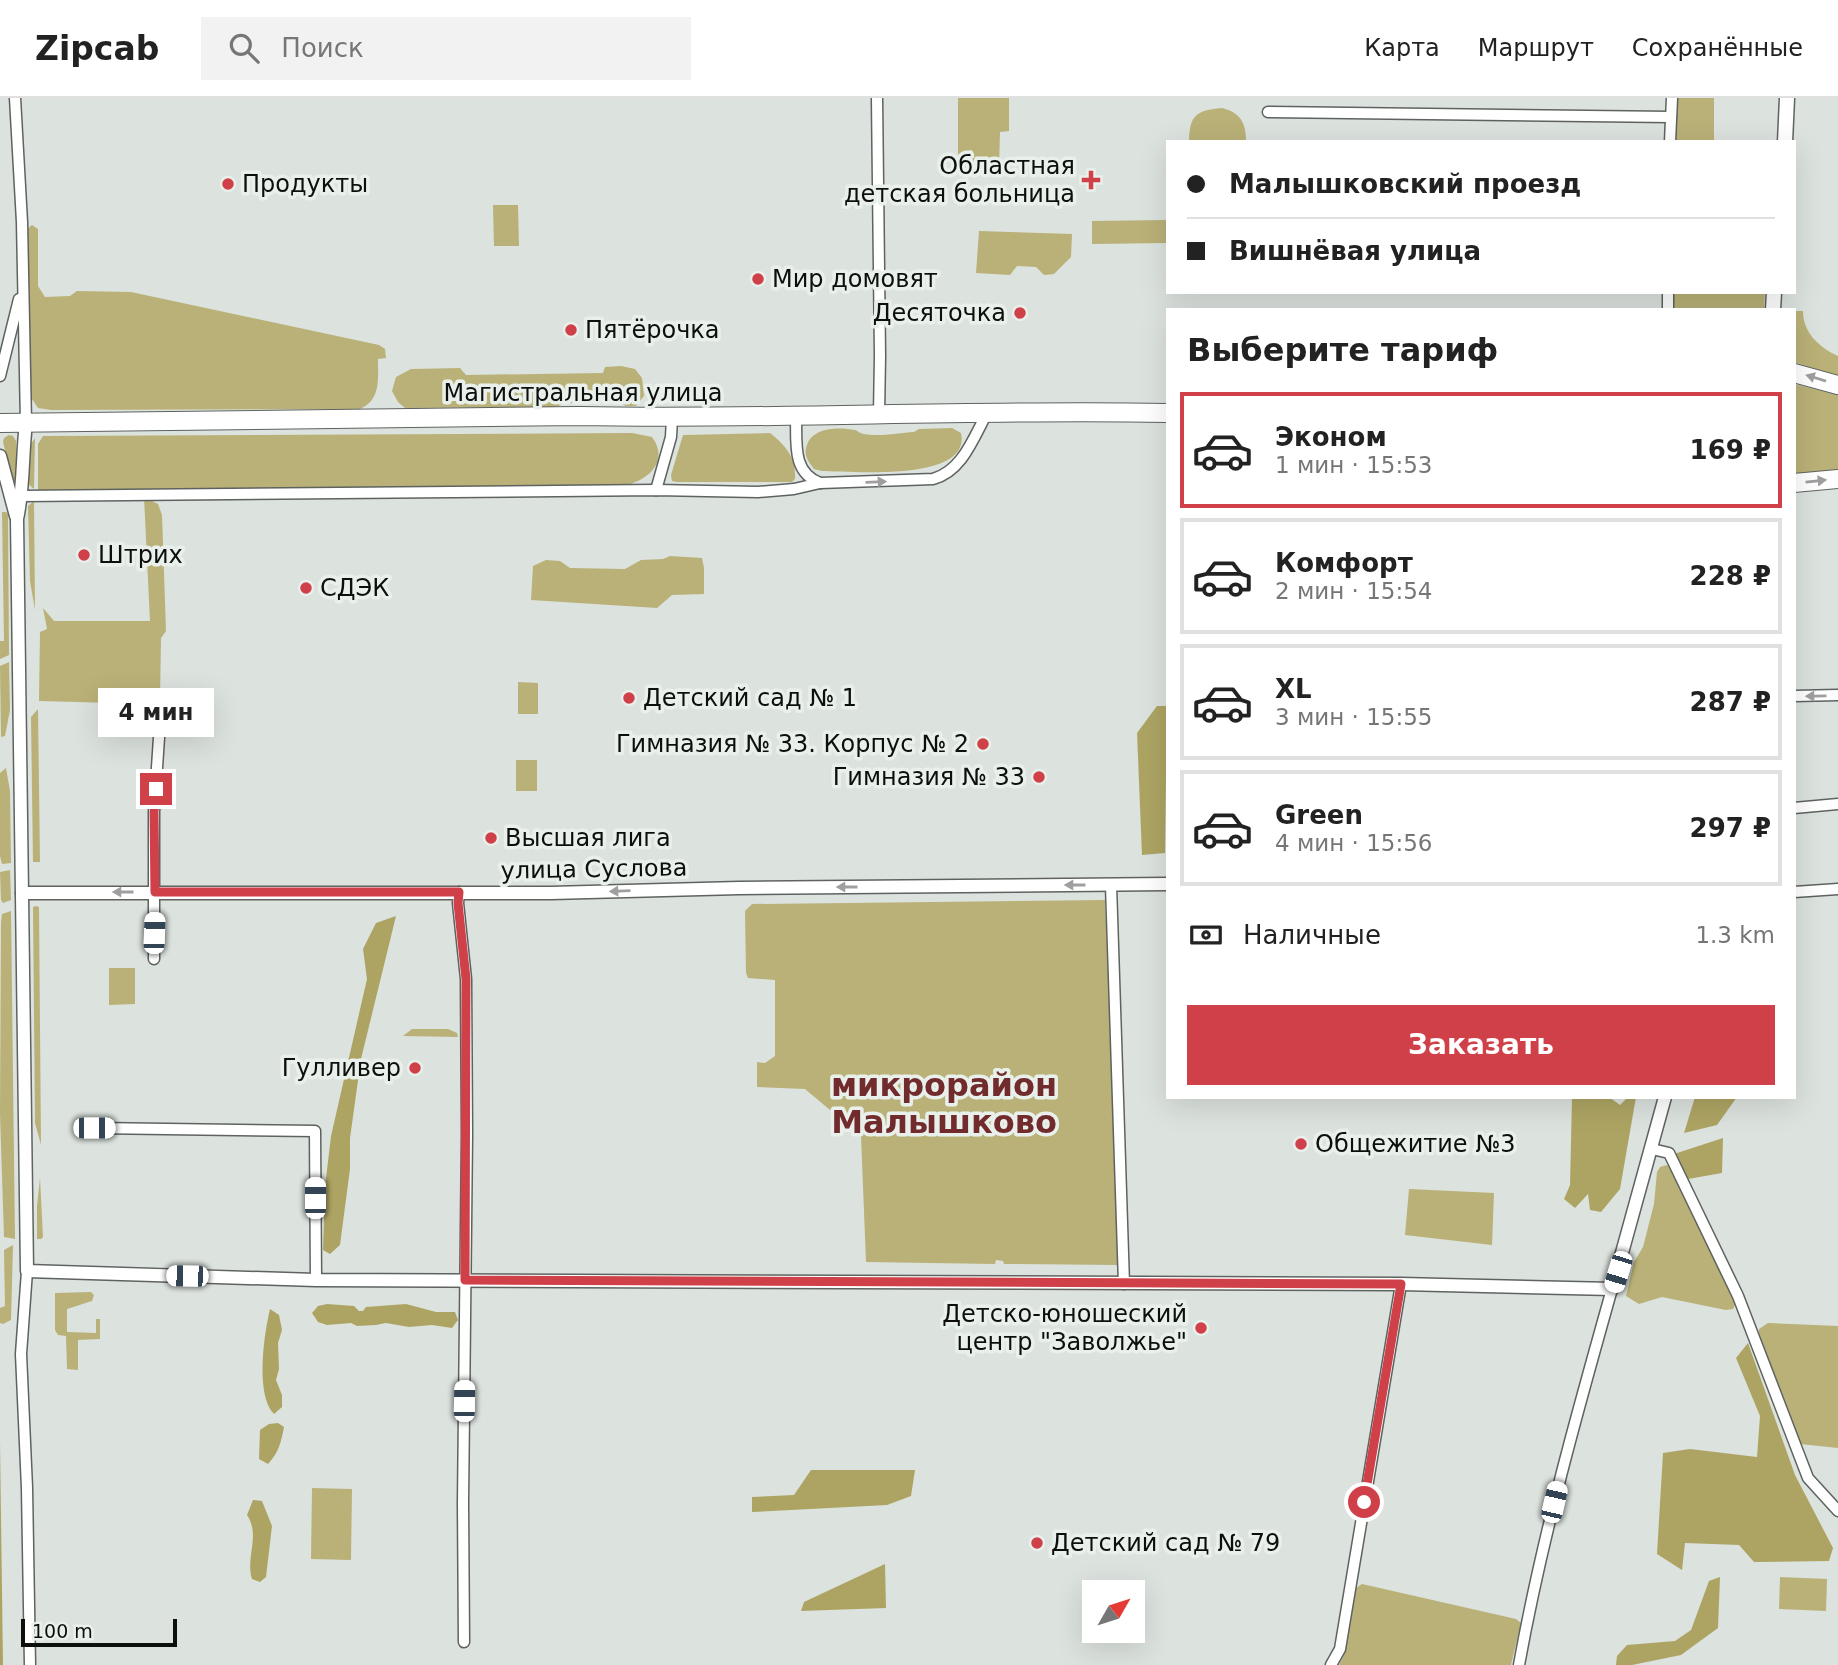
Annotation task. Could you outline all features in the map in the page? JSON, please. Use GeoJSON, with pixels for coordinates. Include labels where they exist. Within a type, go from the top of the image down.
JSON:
{"type":"FeatureCollection","features":[{"type":"Feature","properties":{"kind":"highway"},"geometry":{"type":"LineString","coordinates":[[1796,374],[1838,385]]}},
{"type":"Feature","properties":{"kind":"highway","name":"Магистральная улица"},"geometry":{"type":"LineString","coordinates":[[0,423],[579,416],[672,418],[1086,411],[1166,413]]}},
{"type":"Feature","properties":{"kind":"highway"},"geometry":{"type":"LineString","coordinates":[[1796,483],[1838,478]]}},
{"type":"Feature","properties":{"kind":"main road"},"geometry":{"type":"LineString","coordinates":[[1784,140],[1787,98]]}},
{"type":"Feature","properties":{"kind":"street"},"geometry":{"type":"LineString","coordinates":[[15,98],[26,423],[18,519],[27,1271],[21,1354],[27,1488],[30,1665]]}},
{"type":"Feature","properties":{"kind":"street"},"geometry":{"type":"LineString","coordinates":[[877,98],[879,414]]}},
{"type":"Feature","properties":{"kind":"street"},"geometry":{"type":"LineString","coordinates":[[1670,140],[1672,98]]}},
{"type":"Feature","properties":{"kind":"street"},"geometry":{"type":"LineString","coordinates":[[1268,112],[1671,117]]}},
{"type":"Feature","properties":{"kind":"street"},"geometry":{"type":"LineString","coordinates":[[0,376],[23,283]]}},
{"type":"Feature","properties":{"kind":"street"},"geometry":{"type":"LineString","coordinates":[[22,496],[758,492],[794,489],[820,483],[933,479],[945,476],[955,468],[987,413]]}},
{"type":"Feature","properties":{"kind":"street"},"geometry":{"type":"LineString","coordinates":[[796,415],[797,457],[809,479],[820,483]]}},
{"type":"Feature","properties":{"kind":"street"},"geometry":{"type":"LineString","coordinates":[[656,491],[671,437],[672,418]]}},
{"type":"Feature","properties":{"kind":"street"},"geometry":{"type":"LineString","coordinates":[[0,456],[18,519]]}},
{"type":"Feature","properties":{"kind":"street"},"geometry":{"type":"LineString","coordinates":[[1796,696],[1838,695]]}},
{"type":"Feature","properties":{"kind":"street"},"geometry":{"type":"LineString","coordinates":[[154,959],[154,812],[161,708]]}},
{"type":"Feature","properties":{"kind":"street"},"geometry":{"type":"LineString","coordinates":[[1796,808],[1838,804]]}},
{"type":"Feature","properties":{"kind":"street"},"geometry":{"type":"LineString","coordinates":[[1111,884],[1124,1284]]}},
{"type":"Feature","properties":{"kind":"street","name":"улица Суслова"},"geometry":{"type":"LineString","coordinates":[[22,893],[551,893],[739,888],[1166,884]]}},
{"type":"Feature","properties":{"kind":"street"},"geometry":{"type":"LineString","coordinates":[[1796,892],[1838,889]]}},
{"type":"Feature","properties":{"kind":"street"},"geometry":{"type":"LineString","coordinates":[[459,892],[466,979],[464,1642]]}},
{"type":"Feature","properties":{"kind":"street"},"geometry":{"type":"LineString","coordinates":[[1519,1665],[1560,1479],[1664,1099]]}},
{"type":"Feature","properties":{"kind":"street"},"geometry":{"type":"LineString","coordinates":[[94,1128],[315,1132],[316,1280]]}},
{"type":"Feature","properties":{"kind":"street"},"geometry":{"type":"LineString","coordinates":[[1652,1149],[1668,1153],[1738,1296],[1808,1478],[1838,1511]]}},
{"type":"Feature","properties":{"kind":"street"},"geometry":{"type":"LineString","coordinates":[[27,1271],[316,1280],[1401,1284],[1612,1289]]}},
{"type":"Feature","properties":{"kind":"street"},"geometry":{"type":"LineString","coordinates":[[1331,1665],[1340,1649],[1401,1284]]}},
{"type":"Feature","properties":{"kind":"shaded area"},"geometry":{"type":"Polygon","coordinates":[[[958,98],[1009,98],[1009,131],[1000,132],[999,168],[958,168],[958,98]]]}},
{"type":"Feature","properties":{"kind":"shaded area"},"geometry":{"type":"Polygon","coordinates":[[[1675,98],[1714,98],[1714,140],[1674,140],[1675,98]]]}},
{"type":"Feature","properties":{"kind":"shaded area"},"geometry":{"type":"Polygon","coordinates":[[[1222,108],[1238,116],[1245,129],[1246,140],[1189,140],[1193,120],[1206,110],[1222,108]]]}},
{"type":"Feature","properties":{"kind":"shaded area"},"geometry":{"type":"Polygon","coordinates":[[[493,205],[518,205],[519,246],[494,246],[493,205]]]}},
{"type":"Feature","properties":{"kind":"shaded area"},"geometry":{"type":"Polygon","coordinates":[[[1166,220],[1166,243],[1092,244],[1092,221],[1166,220]]]}},
{"type":"Feature","properties":{"kind":"shaded area"},"geometry":{"type":"Polygon","coordinates":[[[32,225],[38,229],[38,286],[45,297],[70,296],[77,291],[131,292],[379,345],[385,349],[386,358],[378,359],[377,388],[372,400],[360,409],[38,408],[30,396],[25,231],[32,225]]]}},
{"type":"Feature","properties":{"kind":"shaded area"},"geometry":{"type":"Polygon","coordinates":[[[979,231],[1072,234],[1071,257],[1054,274],[1044,275],[1036,267],[1017,266],[1010,275],[976,273],[979,231]]]}},
{"type":"Feature","properties":{"kind":"shaded area"},"geometry":{"type":"Polygon","coordinates":[[[1672,294],[1765,294],[1764,308],[1673,308],[1672,294]]]}},
{"type":"Feature","properties":{"kind":"shaded area"},"geometry":{"type":"Polygon","coordinates":[[[1796,311],[1803,311],[1806,326],[1813,338],[1838,356],[1838,376],[1796,363],[1796,311]]]}},
{"type":"Feature","properties":{"kind":"shaded area"},"geometry":{"type":"Polygon","coordinates":[[[605,367],[635,369],[642,378],[644,396],[636,406],[620,403],[564,403],[557,407],[405,408],[392,391],[396,377],[411,369],[460,368],[466,375],[603,373],[605,367]]]}},
{"type":"Feature","properties":{"kind":"shaded area"},"geometry":{"type":"Polygon","coordinates":[[[1796,384],[1838,395],[1838,470],[1796,476],[1796,384]]]}},
{"type":"Feature","properties":{"kind":"shaded area"},"geometry":{"type":"Polygon","coordinates":[[[952,428],[961,433],[959,449],[948,460],[929,467],[880,472],[822,471],[814,469],[806,455],[810,439],[827,430],[849,429],[876,435],[952,428]]]}},
{"type":"Feature","properties":{"kind":"shaded area"},"geometry":{"type":"Polygon","coordinates":[[[632,433],[652,437],[657,445],[658,461],[650,473],[627,485],[38,490],[38,444],[43,436],[632,433]]]}},
{"type":"Feature","properties":{"kind":"shaded area"},"geometry":{"type":"Polygon","coordinates":[[[770,433],[792,458],[795,479],[792,482],[672,481],[671,475],[683,435],[770,433]]]}},
{"type":"Feature","properties":{"kind":"shaded area"},"geometry":{"type":"Polygon","coordinates":[[[9,435],[16,441],[17,490],[3,442],[9,435]]]}},
{"type":"Feature","properties":{"kind":"shaded area"},"geometry":{"type":"Polygon","coordinates":[[[35,438],[34,489],[27,483],[27,450],[35,438]]]}},
{"type":"Feature","properties":{"kind":"shaded area"},"geometry":{"type":"Polygon","coordinates":[[[144,497],[158,504],[162,515],[166,631],[161,638],[160,697],[151,704],[39,701],[40,632],[47,629],[43,608],[54,621],[150,621],[144,497]]]}},
{"type":"Feature","properties":{"kind":"shaded area"},"geometry":{"type":"Polygon","coordinates":[[[34,501],[35,610],[30,581],[28,506],[34,501]]]}},
{"type":"Feature","properties":{"kind":"shaded area"},"geometry":{"type":"Polygon","coordinates":[[[2,512],[8,514],[9,655],[0,659],[0,641],[4,641],[2,512]]]}},
{"type":"Feature","properties":{"kind":"shaded area"},"geometry":{"type":"Polygon","coordinates":[[[670,556],[702,558],[704,594],[672,595],[657,608],[531,600],[533,566],[546,560],[560,561],[570,568],[625,569],[641,560],[670,556]]]}},
{"type":"Feature","properties":{"kind":"shaded area"},"geometry":{"type":"Polygon","coordinates":[[[9,662],[10,710],[5,736],[1,737],[0,666],[9,662]]]}},
{"type":"Feature","properties":{"kind":"shaded area"},"geometry":{"type":"Polygon","coordinates":[[[518,682],[538,683],[538,714],[518,714],[518,682]]]}},
{"type":"Feature","properties":{"kind":"shaded area"},"geometry":{"type":"Polygon","coordinates":[[[1157,706],[1166,706],[1165,853],[1142,855],[1137,733],[1157,706]]]}},
{"type":"Feature","properties":{"kind":"shaded area"},"geometry":{"type":"Polygon","coordinates":[[[38,709],[40,862],[33,862],[31,717],[38,709]]]}},
{"type":"Feature","properties":{"kind":"shaded area"},"geometry":{"type":"Polygon","coordinates":[[[516,760],[537,760],[537,791],[516,791],[516,760]]]}},
{"type":"Feature","properties":{"kind":"shaded area"},"geometry":{"type":"Polygon","coordinates":[[[6,768],[10,791],[11,863],[2,864],[0,773],[6,768]]]}},
{"type":"Feature","properties":{"kind":"shaded area"},"geometry":{"type":"Polygon","coordinates":[[[10,870],[11,900],[3,903],[0,872],[10,870]]]}},
{"type":"Feature","properties":{"kind":"shaded area"},"geometry":{"type":"Polygon","coordinates":[[[1105,900],[1120,1265],[1004,1264],[1003,1261],[996,1260],[995,1264],[866,1262],[861,1136],[805,1089],[757,1087],[757,1062],[765,1063],[775,1056],[775,980],[748,978],[745,911],[752,904],[1105,900]]]}},
{"type":"Feature","properties":{"kind":"shaded area"},"geometry":{"type":"Polygon","coordinates":[[[33,907],[39,907],[41,1145],[35,1123],[33,907]]]}},
{"type":"Feature","properties":{"kind":"shaded area"},"geometry":{"type":"Polygon","coordinates":[[[11,911],[15,1239],[4,1237],[0,1114],[1,923],[2,914],[11,911]]]}},
{"type":"Feature","properties":{"kind":"shaded area"},"geometry":{"type":"Polygon","coordinates":[[[396,916],[361,1059],[340,1245],[330,1254],[323,1250],[325,1187],[331,1136],[367,979],[363,949],[376,923],[396,916]]]}},
{"type":"Feature","properties":{"kind":"shaded area"},"geometry":{"type":"Polygon","coordinates":[[[109,968],[135,968],[135,1004],[109,1005],[109,968]]]}},
{"type":"Feature","properties":{"kind":"shaded area"},"geometry":{"type":"Polygon","coordinates":[[[412,1029],[448,1029],[457,1033],[458,1037],[403,1036],[412,1029]]]}},
{"type":"Feature","properties":{"kind":"shaded area"},"geometry":{"type":"Polygon","coordinates":[[[1572,1099],[1612,1099],[1620,1105],[1626,1099],[1636,1099],[1620,1189],[1601,1212],[1590,1210],[1588,1194],[1575,1208],[1564,1199],[1570,1185],[1572,1099]]]}},
{"type":"Feature","properties":{"kind":"shaded area"},"geometry":{"type":"Polygon","coordinates":[[[1694,1099],[1736,1099],[1717,1125],[1684,1133],[1694,1099]]]}},
{"type":"Feature","properties":{"kind":"shaded area"},"geometry":{"type":"Polygon","coordinates":[[[1723,1138],[1722,1173],[1688,1179],[1674,1154],[1723,1138]]]}},
{"type":"Feature","properties":{"kind":"shaded area"},"geometry":{"type":"Polygon","coordinates":[[[1667,1165],[1674,1172],[1736,1303],[1733,1309],[1726,1310],[1662,1297],[1639,1304],[1626,1296],[1634,1262],[1643,1247],[1654,1204],[1657,1172],[1660,1167],[1667,1165]]]}},
{"type":"Feature","properties":{"kind":"shaded area"},"geometry":{"type":"Polygon","coordinates":[[[40,1178],[43,1237],[37,1239],[37,1206],[40,1178]]]}},
{"type":"Feature","properties":{"kind":"shaded area"},"geometry":{"type":"Polygon","coordinates":[[[1409,1189],[1494,1193],[1492,1245],[1405,1235],[1409,1189]]]}},
{"type":"Feature","properties":{"kind":"shaded area"},"geometry":{"type":"Polygon","coordinates":[[[13,1245],[11,1320],[3,1324],[0,1323],[0,1308],[5,1306],[4,1250],[13,1245]]]}},
{"type":"Feature","properties":{"kind":"shaded area"},"geometry":{"type":"Polygon","coordinates":[[[91,1292],[94,1295],[92,1301],[67,1309],[67,1332],[96,1333],[96,1319],[100,1319],[100,1339],[78,1340],[78,1370],[67,1369],[66,1336],[58,1335],[55,1330],[55,1293],[91,1292]]]}},
{"type":"Feature","properties":{"kind":"shaded area"},"geometry":{"type":"Polygon","coordinates":[[[406,1304],[436,1312],[455,1312],[458,1320],[452,1328],[432,1325],[409,1327],[386,1323],[327,1325],[318,1322],[312,1313],[318,1306],[354,1306],[363,1311],[366,1307],[406,1304]]]}},
{"type":"Feature","properties":{"kind":"shaded area"},"geometry":{"type":"Polygon","coordinates":[[[270,1309],[279,1315],[282,1330],[278,1343],[279,1369],[276,1380],[282,1395],[282,1407],[274,1414],[268,1405],[263,1379],[265,1333],[270,1309]]]}},
{"type":"Feature","properties":{"kind":"shaded area"},"geometry":{"type":"Polygon","coordinates":[[[1768,1323],[1838,1326],[1838,1448],[1800,1444],[1759,1333],[1759,1329],[1768,1323]]]}},
{"type":"Feature","properties":{"kind":"shaded area"},"geometry":{"type":"Polygon","coordinates":[[[1748,1343],[1795,1475],[1833,1548],[1829,1561],[1754,1562],[1739,1545],[1685,1543],[1682,1570],[1657,1554],[1663,1453],[1690,1449],[1757,1457],[1760,1416],[1736,1358],[1748,1343]]]}},
{"type":"Feature","properties":{"kind":"shaded area"},"geometry":{"type":"Polygon","coordinates":[[[278,1423],[284,1427],[282,1437],[268,1464],[259,1459],[260,1430],[269,1424],[278,1423]]]}},
{"type":"Feature","properties":{"kind":"shaded area"},"geometry":{"type":"Polygon","coordinates":[[[0,1442],[3,1665],[0,1665],[0,1442]]]}},
{"type":"Feature","properties":{"kind":"shaded area"},"geometry":{"type":"Polygon","coordinates":[[[811,1470],[915,1470],[911,1496],[887,1505],[752,1512],[752,1497],[794,1495],[811,1470]]]}},
{"type":"Feature","properties":{"kind":"shaded area"},"geometry":{"type":"Polygon","coordinates":[[[312,1488],[352,1489],[351,1560],[311,1559],[312,1488]]]}},
{"type":"Feature","properties":{"kind":"shaded area"},"geometry":{"type":"Polygon","coordinates":[[[253,1500],[262,1501],[272,1526],[266,1577],[260,1582],[252,1579],[250,1571],[253,1531],[247,1515],[253,1500]]]}},
{"type":"Feature","properties":{"kind":"shaded area"},"geometry":{"type":"Polygon","coordinates":[[[885,1564],[886,1608],[801,1611],[804,1602],[885,1564]]]}},
{"type":"Feature","properties":{"kind":"shaded area"},"geometry":{"type":"Polygon","coordinates":[[[1720,1577],[1718,1628],[1681,1655],[1632,1665],[1616,1665],[1617,1656],[1627,1645],[1675,1641],[1691,1630],[1709,1581],[1720,1577]]]}},
{"type":"Feature","properties":{"kind":"shaded area"},"geometry":{"type":"Polygon","coordinates":[[[1780,1577],[1827,1579],[1826,1611],[1779,1609],[1780,1577]]]}},
{"type":"Feature","properties":{"kind":"shaded area"},"geometry":{"type":"Polygon","coordinates":[[[1362,1584],[1516,1619],[1521,1623],[1511,1665],[1339,1665],[1345,1653],[1356,1588],[1362,1584]]]}},
{"type":"Feature","properties":{"kind":"place","name":"Областная детская больница"},"geometry":{"type":"Point","coordinates":[1091,180]}},
{"type":"Feature","properties":{"kind":"place","name":"Продукты"},"geometry":{"type":"Point","coordinates":[228,184]}},
{"type":"Feature","properties":{"kind":"place","name":"Мир домовят"},"geometry":{"type":"Point","coordinates":[758,279]}},
{"type":"Feature","properties":{"kind":"place","name":"Десяточка"},"geometry":{"type":"Point","coordinates":[1020,313]}},
{"type":"Feature","properties":{"kind":"place","name":"Пятёрочка"},"geometry":{"type":"Point","coordinates":[571,330]}},
{"type":"Feature","properties":{"kind":"place","name":"Штрих"},"geometry":{"type":"Point","coordinates":[84,555]}},
{"type":"Feature","properties":{"kind":"place","name":"СДЭК"},"geometry":{"type":"Point","coordinates":[306,588]}},
{"type":"Feature","properties":{"kind":"place","name":"Детский сад № 1"},"geometry":{"type":"Point","coordinates":[629,698]}},
{"type":"Feature","properties":{"kind":"place","name":"Гимназия № 33. Корпус № 2"},"geometry":{"type":"Point","coordinates":[983,744]}},
{"type":"Feature","properties":{"kind":"place","name":"Гимназия № 33"},"geometry":{"type":"Point","coordinates":[1039,777]}},
{"type":"Feature","properties":{"kind":"place","name":"Высшая лига"},"geometry":{"type":"Point","coordinates":[491,838]}},
{"type":"Feature","properties":{"kind":"place","name":"Гулливер"},"geometry":{"type":"Point","coordinates":[415,1068]}},
{"type":"Feature","properties":{"kind":"place","name":"Общежитие №3"},"geometry":{"type":"Point","coordinates":[1301,1144]}},
{"type":"Feature","properties":{"kind":"place","name":"Детско-юношеский центр \"Заволжье\""},"geometry":{"type":"Point","coordinates":[1201,1328]}},
{"type":"Feature","properties":{"kind":"place","name":"Детский сад № 79"},"geometry":{"type":"Point","coordinates":[1037,1543]}},
{"type":"Feature","properties":{"kind":"district","name":"микрорайон Малышково"},"geometry":{"type":"Point","coordinates":[944,1104]}},
{"type":"Feature","properties":{"kind":"route"},"geometry":{"type":"LineString","coordinates":[[156,789],[155,892],[459,892],[466,979],[465,1280],[1401,1284],[1364,1502]]}}]}
